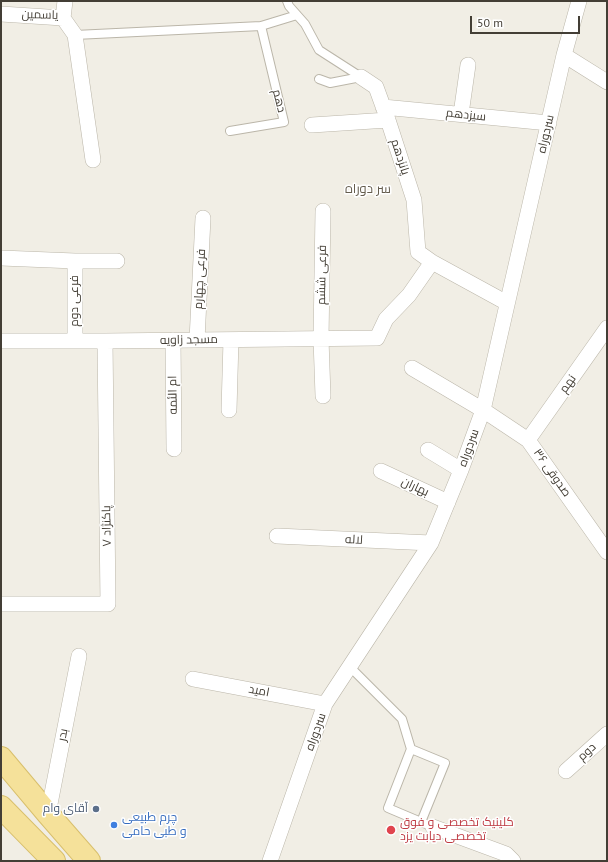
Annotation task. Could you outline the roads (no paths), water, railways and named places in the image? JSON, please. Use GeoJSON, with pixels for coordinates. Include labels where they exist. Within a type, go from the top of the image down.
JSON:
{"type":"FeatureCollection","features":[{"type":"Feature","properties":{"kind":"main road"},"geometry":{"type":"LineString","coordinates":[[1,758],[89,860]]}},
{"type":"Feature","properties":{"kind":"main road"},"geometry":{"type":"LineString","coordinates":[[1,807],[54,861]]}},
{"type":"Feature","properties":{"kind":"street","name":"یاسمین"},"geometry":{"type":"LineString","coordinates":[[1,14],[24,8],[63,18],[65,1]]}},
{"type":"Feature","properties":{"kind":"street","name":"سردوراه"},"geometry":{"type":"LineString","coordinates":[[270,861],[325,704],[431,543],[461,470],[483,410],[564,55],[578,1]]}},
{"type":"Feature","properties":{"kind":"street"},"geometry":{"type":"LineString","coordinates":[[63,18],[75,35],[93,160]]}},
{"type":"Feature","properties":{"kind":"street"},"geometry":{"type":"LineString","coordinates":[[564,55],[607,82]]}},
{"type":"Feature","properties":{"kind":"street"},"geometry":{"type":"LineString","coordinates":[[461,114],[468,65]]}},
{"type":"Feature","properties":{"kind":"street","name":"پانزدهم"},"geometry":{"type":"LineString","coordinates":[[361,77],[376,87],[386,114],[414,200],[418,252],[432,262],[507,303]]}},
{"type":"Feature","properties":{"kind":"street","name":"سیزدهم"},"geometry":{"type":"LineString","coordinates":[[312,125],[386,114],[461,114],[549,123]]}},
{"type":"Feature","properties":{"kind":"street","name":"فرعی ششم"},"geometry":{"type":"LineString","coordinates":[[322,396],[321,338],[323,211]]}},
{"type":"Feature","properties":{"kind":"street","name":"فرعی چهارم"},"geometry":{"type":"LineString","coordinates":[[197,340],[203,218]]}},
{"type":"Feature","properties":{"kind":"street","name":"فرعی دوم"},"geometry":{"type":"LineString","coordinates":[[1,258],[118,261]]}},
{"type":"Feature","properties":{"kind":"street","name":"فرعی دوم"},"geometry":{"type":"LineString","coordinates":[[75,261],[75,340]]}},
{"type":"Feature","properties":{"kind":"street","name":"مسجد زاویه"},"geometry":{"type":"LineString","coordinates":[[1,341],[377,338],[386,319],[409,295],[432,262]]}},
{"type":"Feature","properties":{"kind":"street","name":"نهم"},"geometry":{"type":"LineString","coordinates":[[528,440],[607,328]]}},
{"type":"Feature","properties":{"kind":"street","name":"ام الئمه"},"geometry":{"type":"LineString","coordinates":[[173,340],[174,449]]}},
{"type":"Feature","properties":{"kind":"street"},"geometry":{"type":"LineString","coordinates":[[229,410],[231,340]]}},
{"type":"Feature","properties":{"kind":"street","name":"پاکنژاد ۷"},"geometry":{"type":"LineString","coordinates":[[1,604],[108,604],[105,341]]}},
{"type":"Feature","properties":{"kind":"street","name":"صدوقی ۳۶"},"geometry":{"type":"LineString","coordinates":[[412,368],[483,410],[528,440],[602,532],[607,552]]}},
{"type":"Feature","properties":{"kind":"street"},"geometry":{"type":"LineString","coordinates":[[428,450],[461,470]]}},
{"type":"Feature","properties":{"kind":"street","name":"بهاران"},"geometry":{"type":"LineString","coordinates":[[381,472],[448,502]]}},
{"type":"Feature","properties":{"kind":"street","name":"لاله"},"geometry":{"type":"LineString","coordinates":[[277,536],[431,543]]}},
{"type":"Feature","properties":{"kind":"street","name":"بدر"},"geometry":{"type":"LineString","coordinates":[[48,814],[79,656]]}},
{"type":"Feature","properties":{"kind":"street","name":"امید"},"geometry":{"type":"LineString","coordinates":[[193,679],[325,704]]}},
{"type":"Feature","properties":{"kind":"street","name":"دوم"},"geometry":{"type":"LineString","coordinates":[[566,770],[607,734]]}},
{"type":"Feature","properties":{"kind":"street"},"geometry":{"type":"LineString","coordinates":[[427,825],[507,859]]}},
{"type":"Feature","properties":{"kind":"lane","name":"پانزدهم"},"geometry":{"type":"LineString","coordinates":[[287,1],[289,6],[305,24],[319,50],[361,77]]}},
{"type":"Feature","properties":{"kind":"lane"},"geometry":{"type":"LineString","coordinates":[[75,35],[261,26],[297,15]]}},
{"type":"Feature","properties":{"kind":"lane","name":"دهم"},"geometry":{"type":"LineString","coordinates":[[230,132],[284,122],[261,26]]}},
{"type":"Feature","properties":{"kind":"lane"},"geometry":{"type":"LineString","coordinates":[[319,79],[330,83],[361,77]]}},
{"type":"Feature","properties":{"kind":"lane"},"geometry":{"type":"LineString","coordinates":[[350,667],[402,719],[411,749],[388,808],[427,825],[445,763],[411,749]]}},
{"type":"Feature","properties":{"kind":"place","name":"آقای وام"},"geometry":{"type":"Point","coordinates":[96,809]}},
{"type":"Feature","properties":{"kind":"place","name":"چرم طبیعی و طبی حامی"},"geometry":{"type":"Point","coordinates":[114,825]}},
{"type":"Feature","properties":{"kind":"place","name":"کلینیک تخصصی و فوق تخصصی دیابت یزد"},"geometry":{"type":"Point","coordinates":[391,830]}},
{"type":"Feature","properties":{"kind":"district","name":"سر دوراه"},"geometry":{"type":"Point","coordinates":[368,189]}}]}
